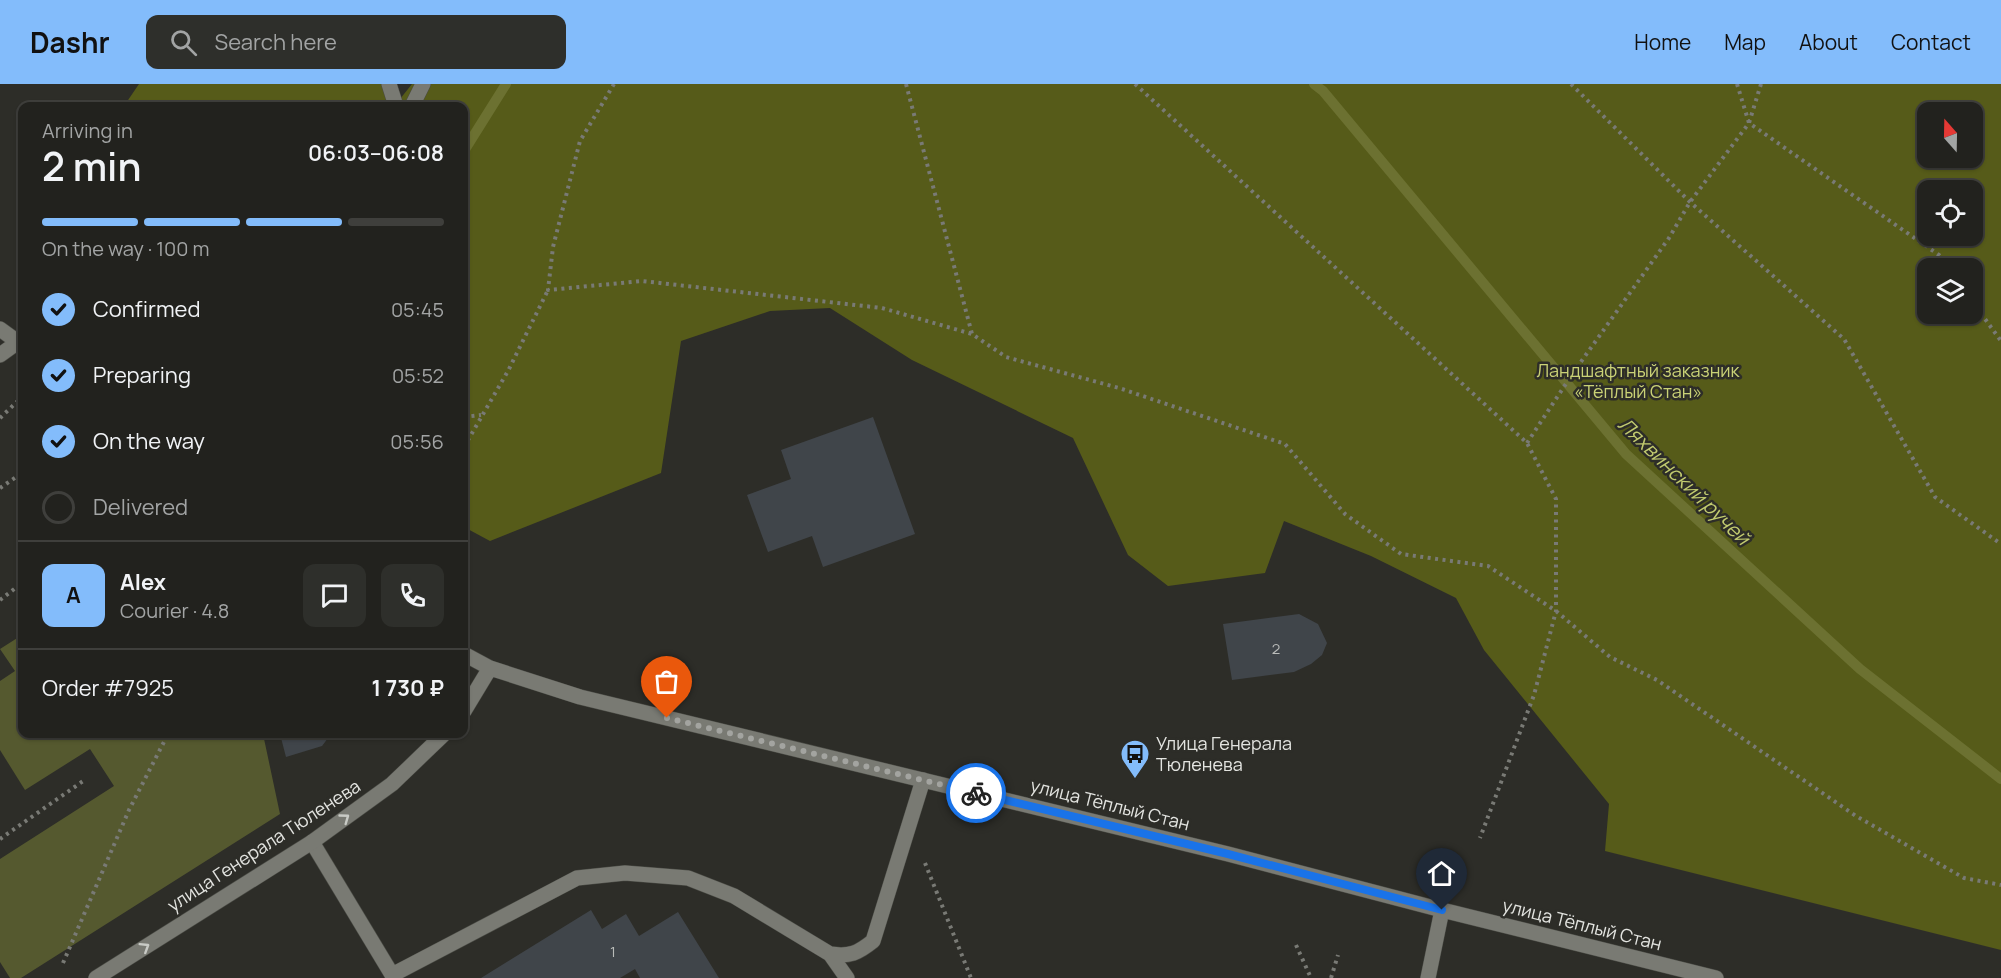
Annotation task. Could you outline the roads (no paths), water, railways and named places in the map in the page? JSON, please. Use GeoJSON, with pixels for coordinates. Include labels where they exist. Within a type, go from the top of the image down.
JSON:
{"type":"FeatureCollection","features":[{"type":"Feature","properties":{"kind":"street"},"geometry":{"type":"LineString","coordinates":[[388,84],[395,102]]}},
{"type":"Feature","properties":{"kind":"street"},"geometry":{"type":"LineString","coordinates":[[414,102],[423,84]]}},
{"type":"Feature","properties":{"kind":"street"},"geometry":{"type":"LineString","coordinates":[[0,329],[18,342]]}},
{"type":"Feature","properties":{"kind":"street"},"geometry":{"type":"LineString","coordinates":[[0,355],[18,345]]}},
{"type":"Feature","properties":{"kind":"street","name":"улица Тёплый Стан"},"geometry":{"type":"LineString","coordinates":[[468,656],[490,668],[580,697],[1228,854],[1716,978]]}},
{"type":"Feature","properties":{"kind":"street"},"geometry":{"type":"LineString","coordinates":[[468,704],[490,668]]}},
{"type":"Feature","properties":{"kind":"street","name":"улица Генерала Тюленева"},"geometry":{"type":"LineString","coordinates":[[96,978],[112,974],[312,842],[392,784],[440,738]]}},
{"type":"Feature","properties":{"kind":"street"},"geometry":{"type":"LineString","coordinates":[[312,842],[393,976],[577,878],[625,873],[688,878],[734,896],[830,954],[846,957],[857,953],[873,941],[923,780]]}},
{"type":"Feature","properties":{"kind":"street"},"geometry":{"type":"LineString","coordinates":[[1428,978],[1442,910]]}},
{"type":"Feature","properties":{"kind":"street"},"geometry":{"type":"LineString","coordinates":[[830,954],[847,978]]}},
{"type":"Feature","properties":{"kind":"waterway"},"geometry":{"type":"LineString","coordinates":[[468,145],[506,84]]}},
{"type":"Feature","properties":{"kind":"waterway","name":"Ляхвинский ручей"},"geometry":{"type":"LineString","coordinates":[[1314,84],[1323,91],[1626,454],[1860,669],[2001,779]]}},
{"type":"Feature","properties":{"kind":"place","name":"Улица Генерала Тюленева"},"geometry":{"type":"Point","coordinates":[1135,780]}},
{"type":"Feature","properties":{"kind":"park label","name":"Ландшафтный заказник «Тёплый Стан»"},"geometry":{"type":"Point","coordinates":[1638,381]}}]}
